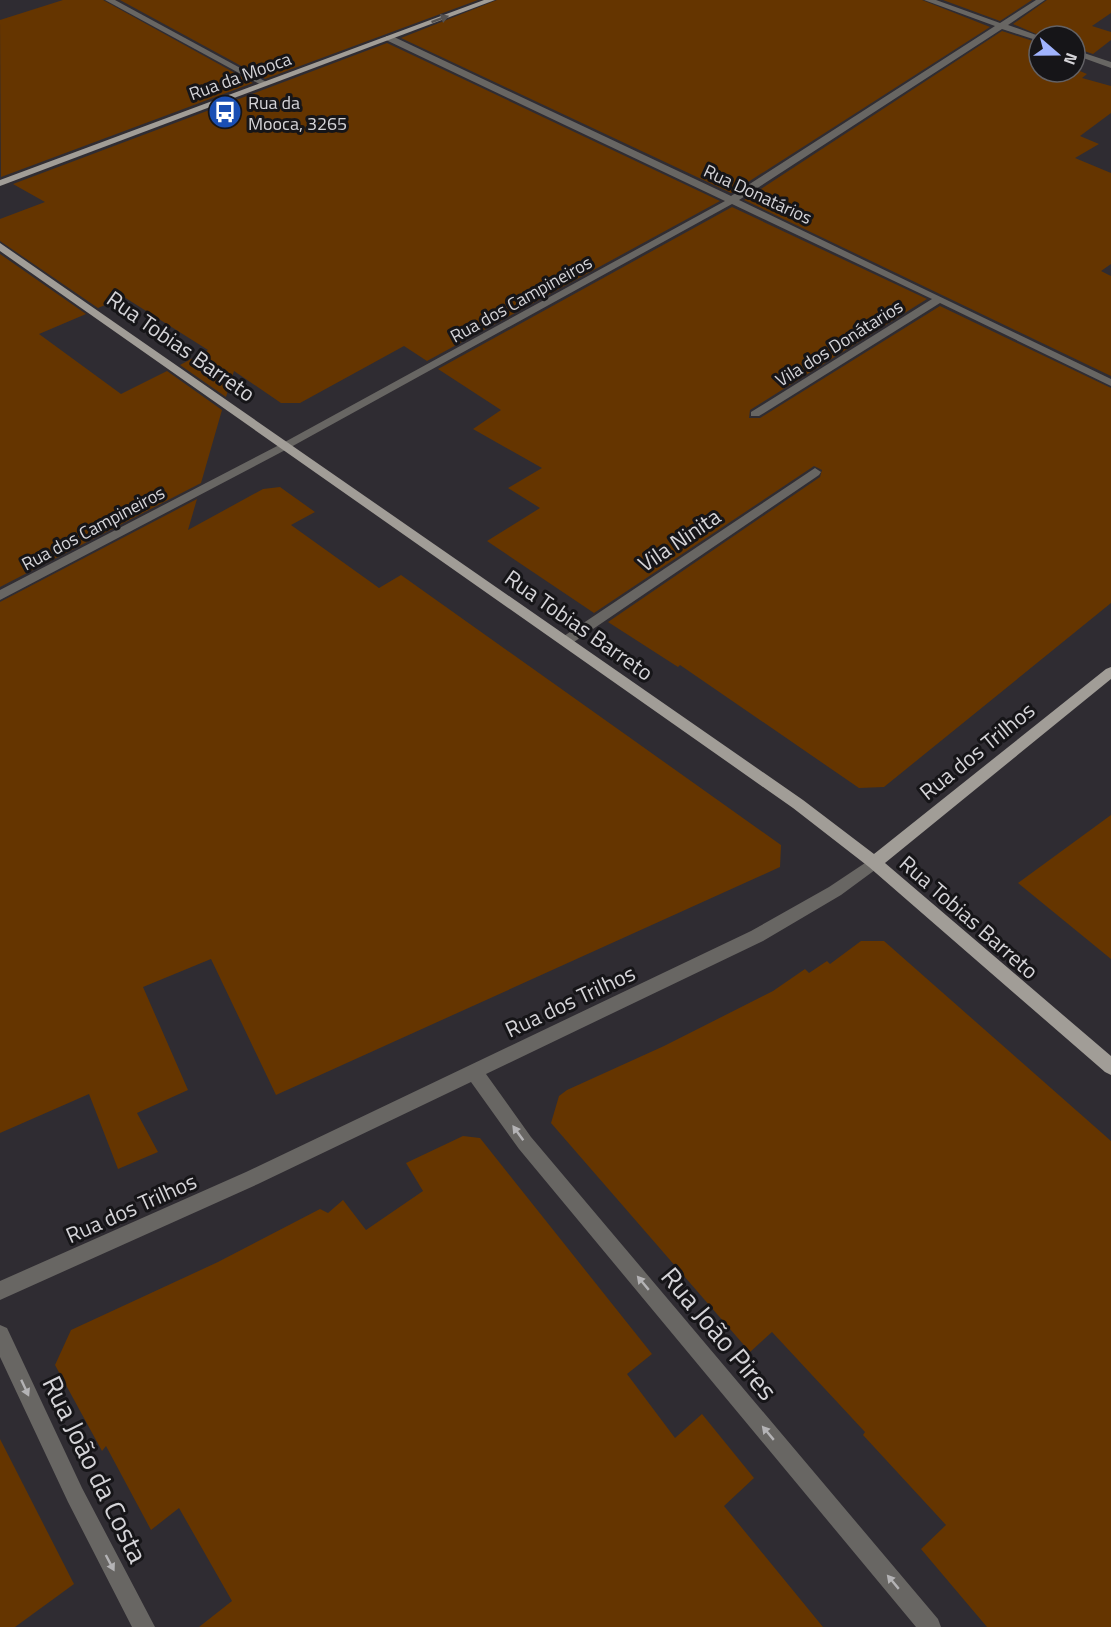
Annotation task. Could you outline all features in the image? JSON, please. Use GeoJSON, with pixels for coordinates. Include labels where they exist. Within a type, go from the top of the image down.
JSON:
{"type":"FeatureCollection","features":[{"type":"Feature","properties":{"kind":"main road","name":"Rua da Mooca"},"geometry":{"type":"LineString","coordinates":[[0,183],[491,0]]}},
{"type":"Feature","properties":{"kind":"main road","name":"Rua Tobias Barreto"},"geometry":{"type":"LineString","coordinates":[[0,246],[798,804],[874,863],[1111,1067]]}},
{"type":"Feature","properties":{"kind":"main road","name":"Rua dos Trilhos"},"geometry":{"type":"LineString","coordinates":[[874,863],[1111,672]]}},
{"type":"Feature","properties":{"kind":"street"},"geometry":{"type":"LineString","coordinates":[[109,0],[266,84]]}},
{"type":"Feature","properties":{"kind":"street"},"geometry":{"type":"LineString","coordinates":[[928,0],[1027,35]]}},
{"type":"Feature","properties":{"kind":"street","name":"Rua dos Campineiros"},"geometry":{"type":"LineString","coordinates":[[0,596],[287,445],[732,201],[1041,0]]}},
{"type":"Feature","properties":{"kind":"street","name":"Rua Donatários"},"geometry":{"type":"LineString","coordinates":[[389,38],[940,299],[1111,383]]}},
{"type":"Feature","properties":{"kind":"street"},"geometry":{"type":"LineString","coordinates":[[1087,56],[1111,65]]}},
{"type":"Feature","properties":{"kind":"street","name":"Vila dos Donátarios"},"geometry":{"type":"LineString","coordinates":[[755,414],[940,299]]}},
{"type":"Feature","properties":{"kind":"street","name":"Vila Ninita"},"geometry":{"type":"LineString","coordinates":[[566,641],[815,472]]}},
{"type":"Feature","properties":{"kind":"street","name":"Rua dos Trilhos"},"geometry":{"type":"LineString","coordinates":[[0,1291],[252,1178],[758,936],[835,891],[874,863]]}},
{"type":"Feature","properties":{"kind":"street","name":"Rua João Pires"},"geometry":{"type":"LineString","coordinates":[[473,1071],[525,1143],[930,1627]]}},
{"type":"Feature","properties":{"kind":"street","name":"Rua João da Costa"},"geometry":{"type":"LineString","coordinates":[[0,1335],[75,1495],[144,1627]]}},
{"type":"Feature","properties":{"kind":"building"},"geometry":{"type":"Polygon","coordinates":[[[63,0],[103,0],[253,83],[1,177],[0,20],[63,0]]]}},
{"type":"Feature","properties":{"kind":"building"},"geometry":{"type":"Polygon","coordinates":[[[120,0],[478,0],[265,79],[120,0]]]}},
{"type":"Feature","properties":{"kind":"building"},"geometry":{"type":"Polygon","coordinates":[[[497,0],[922,0],[990,27],[731,193],[401,38],[497,0]]]}},
{"type":"Feature","properties":{"kind":"building"},"geometry":{"type":"Polygon","coordinates":[[[943,0],[1032,0],[1000,21],[943,0]]]}},
{"type":"Feature","properties":{"kind":"building"},"geometry":{"type":"Polygon","coordinates":[[[1047,0],[1111,0],[1111,13],[1092,26],[1111,32],[1111,40],[1093,54],[1087,52],[1087,24],[1027,24],[1027,30],[1013,24],[1047,0]]]}},
{"type":"Feature","properties":{"kind":"building"},"geometry":{"type":"Polygon","coordinates":[[[1002,31],[1027,39],[1027,84],[1087,84],[1087,79],[1111,86],[1111,113],[1080,136],[1099,144],[1075,158],[1111,173],[1111,264],[1101,271],[1111,276],[1111,376],[744,200],[1002,31]]]}},
{"type":"Feature","properties":{"kind":"building"},"geometry":{"type":"Polygon","coordinates":[[[387,43],[720,201],[427,361],[404,346],[300,403],[281,403],[234,371],[226,397],[180,365],[208,350],[124,297],[98,308],[0,241],[0,219],[45,202],[13,184],[387,43]]]}},
{"type":"Feature","properties":{"kind":"building"},"geometry":{"type":"Polygon","coordinates":[[[732,207],[927,299],[750,410],[749,418],[760,418],[940,306],[1111,388],[1111,603],[884,787],[859,788],[680,665],[678,667],[608,622],[820,477],[822,470],[814,466],[594,613],[487,541],[540,508],[508,488],[542,468],[473,429],[501,410],[438,369],[732,207]]]}},
{"type":"Feature","properties":{"kind":"building"},"geometry":{"type":"Polygon","coordinates":[[[0,254],[86,314],[39,334],[121,394],[167,371],[222,410],[201,483],[0,587],[0,254]]]}},
{"type":"Feature","properties":{"kind":"building"},"geometry":{"type":"Polygon","coordinates":[[[280,487],[315,512],[291,525],[379,588],[401,575],[781,845],[780,867],[276,1095],[211,959],[143,987],[188,1090],[137,1113],[158,1152],[118,1169],[89,1094],[0,1133],[0,602],[197,499],[188,530],[263,489],[280,487]]]}},
{"type":"Feature","properties":{"kind":"building"},"geometry":{"type":"Polygon","coordinates":[[[1111,815],[1111,959],[1018,883],[1111,815]]]}},
{"type":"Feature","properties":{"kind":"building"},"geometry":{"type":"Polygon","coordinates":[[[861,941],[884,941],[1111,1141],[1111,1627],[987,1627],[921,1549],[946,1525],[863,1435],[865,1432],[772,1332],[750,1352],[551,1123],[559,1096],[567,1090],[664,1046],[773,991],[805,969],[809,973],[827,961],[830,964],[861,941]]]}},
{"type":"Feature","properties":{"kind":"building"},"geometry":{"type":"Polygon","coordinates":[[[463,1136],[480,1138],[652,1354],[627,1374],[675,1438],[702,1414],[754,1478],[724,1506],[823,1627],[199,1627],[232,1601],[179,1508],[151,1530],[106,1446],[102,1451],[55,1365],[71,1330],[218,1262],[320,1209],[328,1213],[343,1200],[366,1230],[423,1191],[406,1163],[463,1136]]]}},
{"type":"Feature","properties":{"kind":"building"},"geometry":{"type":"Polygon","coordinates":[[[0,1439],[74,1584],[15,1627],[0,1627],[0,1439]]]}},
{"type":"Feature","properties":{"kind":"place","name":"Rua da Mooca, 3265"},"geometry":{"type":"Point","coordinates":[225,112]}}]}
